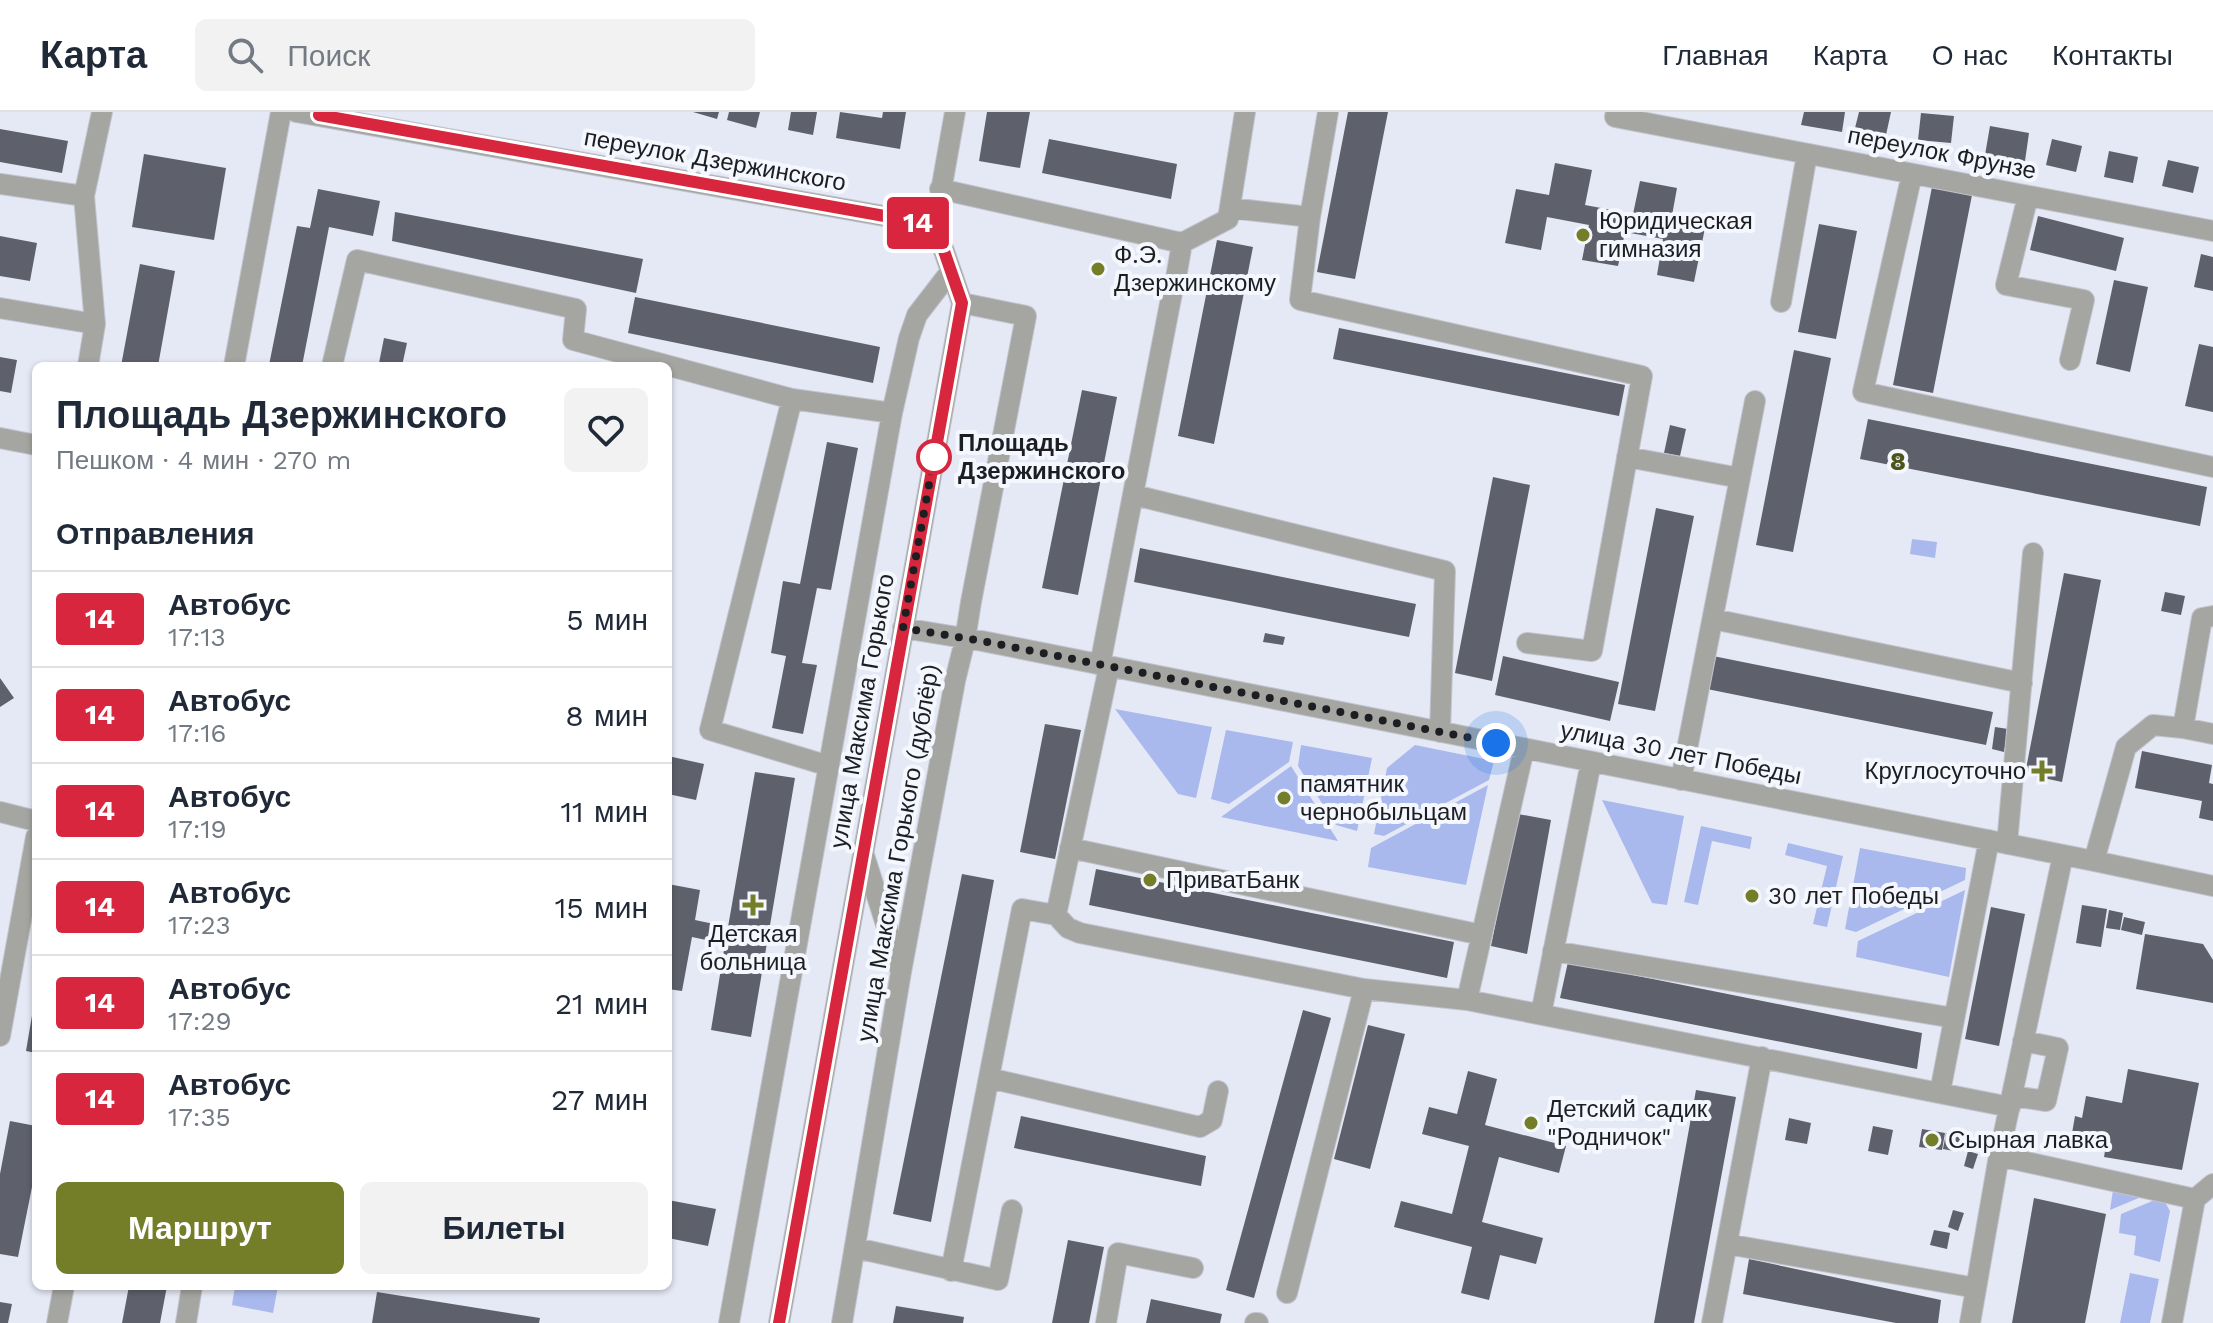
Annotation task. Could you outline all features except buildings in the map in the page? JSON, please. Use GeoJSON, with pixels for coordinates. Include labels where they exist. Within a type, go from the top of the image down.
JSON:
{"type":"FeatureCollection","features":[{"type":"Feature","properties":{"kind":"street"},"geometry":{"type":"LineString","coordinates":[[89,362],[95,324],[84,196],[102,112]]}},
{"type":"Feature","properties":{"kind":"street"},"geometry":{"type":"LineString","coordinates":[[235,362],[281,112]]}},
{"type":"Feature","properties":{"kind":"street","name":"переулок Дзержинского"},"geometry":{"type":"LineString","coordinates":[[296,112],[935,225]]}},
{"type":"Feature","properties":{"kind":"street","name":"улица Максима Горького"},"geometry":{"type":"LineString","coordinates":[[779,1323],[962,303],[935,225],[955,112]]}},
{"type":"Feature","properties":{"kind":"street"},"geometry":{"type":"LineString","coordinates":[[940,189],[1182,243],[1228,219],[1245,112]]}},
{"type":"Feature","properties":{"kind":"street"},"geometry":{"type":"LineString","coordinates":[[1328,112],[1300,300],[1642,376],[1592,651],[1527,643]]}},
{"type":"Feature","properties":{"kind":"street","name":"переулок Фрунзе"},"geometry":{"type":"LineString","coordinates":[[1615,115],[2213,231]]}},
{"type":"Feature","properties":{"kind":"street"},"geometry":{"type":"LineString","coordinates":[[1781,302],[1807,154]]}},
{"type":"Feature","properties":{"kind":"street"},"geometry":{"type":"LineString","coordinates":[[1912,174],[1863,392],[2213,467]]}},
{"type":"Feature","properties":{"kind":"street"},"geometry":{"type":"LineString","coordinates":[[0,184],[84,196]]}},
{"type":"Feature","properties":{"kind":"street"},"geometry":{"type":"LineString","coordinates":[[2028,196],[2006,285],[2084,300],[2070,360]]}},
{"type":"Feature","properties":{"kind":"street"},"geometry":{"type":"LineString","coordinates":[[1230,208],[1310,217]]}},
{"type":"Feature","properties":{"kind":"street"},"geometry":{"type":"LineString","coordinates":[[1056,915],[1182,243]]}},
{"type":"Feature","properties":{"kind":"street"},"geometry":{"type":"LineString","coordinates":[[333,362],[357,260],[576,309],[573,340],[655,362]]}},
{"type":"Feature","properties":{"kind":"street"},"geometry":{"type":"LineString","coordinates":[[729,1323],[892,413],[917,315],[951,271]]}},
{"type":"Feature","properties":{"kind":"street","name":"улица Максима Горького (дублёр)"},"geometry":{"type":"LineString","coordinates":[[842,1323],[901,972],[1026,316],[962,303]]}},
{"type":"Feature","properties":{"kind":"street"},"geometry":{"type":"LineString","coordinates":[[0,308],[95,324]]}},
{"type":"Feature","properties":{"kind":"street"},"geometry":{"type":"LineString","coordinates":[[672,367],[792,399],[892,413]]}},
{"type":"Feature","properties":{"kind":"street"},"geometry":{"type":"LineString","coordinates":[[792,399],[710,730],[829,766]]}},
{"type":"Feature","properties":{"kind":"street"},"geometry":{"type":"LineString","coordinates":[[1681,780],[1755,401]]}},
{"type":"Feature","properties":{"kind":"street"},"geometry":{"type":"LineString","coordinates":[[0,438],[32,444]]}},
{"type":"Feature","properties":{"kind":"street"},"geometry":{"type":"LineString","coordinates":[[1627,457],[1740,478]]}},
{"type":"Feature","properties":{"kind":"street"},"geometry":{"type":"LineString","coordinates":[[1134,495],[1445,571],[1440,732]]}},
{"type":"Feature","properties":{"kind":"street"},"geometry":{"type":"LineString","coordinates":[[1940,1092],[1954,1018],[1998,842],[2022,683],[2033,553]]}},
{"type":"Feature","properties":{"kind":"street"},"geometry":{"type":"LineString","coordinates":[[2183,728],[2202,618],[2213,616]]}},
{"type":"Feature","properties":{"kind":"street"},"geometry":{"type":"LineString","coordinates":[[1713,619],[2022,683]]}},
{"type":"Feature","properties":{"kind":"street","name":"улица 30 лет Победы"},"geometry":{"type":"LineString","coordinates":[[903,628],[2213,886]]}},
{"type":"Feature","properties":{"kind":"street"},"geometry":{"type":"LineString","coordinates":[[2094,861],[2126,747],[2153,725],[2213,734]]}},
{"type":"Feature","properties":{"kind":"street"},"geometry":{"type":"LineString","coordinates":[[1467,1000],[1524,749]]}},
{"type":"Feature","properties":{"kind":"street"},"geometry":{"type":"LineString","coordinates":[[1541,1014],[1591,762]]}},
{"type":"Feature","properties":{"kind":"street"},"geometry":{"type":"LineString","coordinates":[[0,812],[32,820]]}},
{"type":"Feature","properties":{"kind":"street"},"geometry":{"type":"LineString","coordinates":[[1070,848],[1482,935]]}},
{"type":"Feature","properties":{"kind":"street"},"geometry":{"type":"LineString","coordinates":[[863,851],[901,972]]}},
{"type":"Feature","properties":{"kind":"street"},"geometry":{"type":"LineString","coordinates":[[1970,1323],[1999,1156],[2063,855]]}},
{"type":"Feature","properties":{"kind":"street"},"geometry":{"type":"LineString","coordinates":[[0,1036],[32,859]]}},
{"type":"Feature","properties":{"kind":"street"},"geometry":{"type":"LineString","coordinates":[[951,1271],[1022,909],[1056,915],[1068,928],[1080,933],[1364,989],[1467,1000],[1940,1092],[2011,1102],[2046,1101],[2058,1048],[2023,1041]]}},
{"type":"Feature","properties":{"kind":"street"},"geometry":{"type":"LineString","coordinates":[[1553,951],[1954,1018]]}},
{"type":"Feature","properties":{"kind":"street"},"geometry":{"type":"LineString","coordinates":[[1287,1293],[1364,989]]}},
{"type":"Feature","properties":{"kind":"street"},"geometry":{"type":"LineString","coordinates":[[1712,1323],[1762,1057]]}},
{"type":"Feature","properties":{"kind":"street"},"geometry":{"type":"LineString","coordinates":[[989,1078],[1200,1127],[1212,1120],[1218,1091]]}},
{"type":"Feature","properties":{"kind":"street"},"geometry":{"type":"LineString","coordinates":[[1999,1156],[2195,1199]]}},
{"type":"Feature","properties":{"kind":"street"},"geometry":{"type":"LineString","coordinates":[[2172,1323],[2195,1199],[2213,1184]]}},
{"type":"Feature","properties":{"kind":"street"},"geometry":{"type":"LineString","coordinates":[[856,1248],[998,1280],[1012,1210]]}},
{"type":"Feature","properties":{"kind":"street"},"geometry":{"type":"LineString","coordinates":[[1727,1244],[1976,1288]]}},
{"type":"Feature","properties":{"kind":"street"},"geometry":{"type":"LineString","coordinates":[[1106,1323],[1118,1253],[1193,1268]]}},
{"type":"Feature","properties":{"kind":"street"},"geometry":{"type":"LineString","coordinates":[[57,1323],[63,1290]]}},
{"type":"Feature","properties":{"kind":"street"},"geometry":{"type":"LineString","coordinates":[[186,1323],[191,1290]]}},
{"type":"Feature","properties":{"kind":"shaded area"},"geometry":{"type":"Polygon","coordinates":[[[1912,539],[1937,542],[1935,558],[1910,554],[1912,539]]]}},
{"type":"Feature","properties":{"kind":"shaded area"},"geometry":{"type":"Polygon","coordinates":[[[1115,709],[1212,727],[1196,798],[1178,794],[1115,709]]]}},
{"type":"Feature","properties":{"kind":"shaded area"},"geometry":{"type":"Polygon","coordinates":[[[1226,730],[1293,742],[1289,762],[1229,804],[1211,799],[1226,730]]]}},
{"type":"Feature","properties":{"kind":"shaded area"},"geometry":{"type":"Polygon","coordinates":[[[1301,745],[1372,758],[1357,831],[1336,825],[1298,766],[1301,745]]]}},
{"type":"Feature","properties":{"kind":"shaded area"},"geometry":{"type":"Polygon","coordinates":[[[1415,745],[1494,761],[1489,780],[1384,836],[1374,834],[1387,768],[1415,745]]]}},
{"type":"Feature","properties":{"kind":"shaded area"},"geometry":{"type":"Polygon","coordinates":[[[1291,766],[1338,841],[1221,817],[1291,766]]]}},
{"type":"Feature","properties":{"kind":"shaded area"},"geometry":{"type":"Polygon","coordinates":[[[1488,785],[1466,885],[1368,867],[1371,848],[1488,785]]]}},
{"type":"Feature","properties":{"kind":"shaded area"},"geometry":{"type":"Polygon","coordinates":[[[1602,800],[1684,816],[1667,905],[1652,903],[1602,800]]]}},
{"type":"Feature","properties":{"kind":"shaded area"},"geometry":{"type":"Polygon","coordinates":[[[1701,826],[1752,837],[1750,849],[1712,841],[1698,905],[1684,902],[1701,826]]]}},
{"type":"Feature","properties":{"kind":"shaded area"},"geometry":{"type":"Polygon","coordinates":[[[1788,843],[1843,856],[1827,927],[1813,924],[1827,866],[1785,855],[1788,843]]]}},
{"type":"Feature","properties":{"kind":"shaded area"},"geometry":{"type":"Polygon","coordinates":[[[1860,848],[1966,868],[1965,880],[1856,932],[1845,929],[1860,848]]]}},
{"type":"Feature","properties":{"kind":"shaded area"},"geometry":{"type":"Polygon","coordinates":[[[1965,890],[1949,977],[1856,957],[1858,941],[1965,890]]]}},
{"type":"Feature","properties":{"kind":"shaded area"},"geometry":{"type":"Polygon","coordinates":[[[2113,1190],[2146,1195],[2110,1210],[2113,1190]]]}},
{"type":"Feature","properties":{"kind":"shaded area"},"geometry":{"type":"Polygon","coordinates":[[[2162,1197],[2170,1211],[2160,1262],[2134,1255],[2136,1236],[2119,1233],[2121,1214],[2162,1197]]]}},
{"type":"Feature","properties":{"kind":"shaded area"},"geometry":{"type":"Polygon","coordinates":[[[2130,1273],[2159,1279],[2150,1323],[2120,1323],[2130,1273]]]}},
{"type":"Feature","properties":{"kind":"shaded area"},"geometry":{"type":"Polygon","coordinates":[[[234,1290],[277,1290],[273,1313],[232,1305],[234,1290]]]}},
{"type":"Feature","properties":{"kind":"bus line","name":"14"},"geometry":{"type":"LineString","coordinates":[[320,112],[319,115],[935,225],[962,303],[779,1323]]}},
{"type":"Feature","properties":{"kind":"place","name":"Юридическая гимназия"},"geometry":{"type":"Point","coordinates":[1583,235]}},
{"type":"Feature","properties":{"kind":"place","name":"Ф.Э. Дзержинскому"},"geometry":{"type":"Point","coordinates":[1098,269]}},
{"type":"Feature","properties":{"kind":"place","name":"Площадь Дзержинского"},"geometry":{"type":"Point","coordinates":[934,457]}},
{"type":"Feature","properties":{"kind":"place","name":"Круглосуточно"},"geometry":{"type":"Point","coordinates":[2042,771]}},
{"type":"Feature","properties":{"kind":"place","name":"памятник чернобыльцам"},"geometry":{"type":"Point","coordinates":[1284,798]}},
{"type":"Feature","properties":{"kind":"place","name":"ПриватБанк"},"geometry":{"type":"Point","coordinates":[1150,880]}},
{"type":"Feature","properties":{"kind":"place","name":"30 лет Победы"},"geometry":{"type":"Point","coordinates":[1752,896]}},
{"type":"Feature","properties":{"kind":"place","name":"Детская больница"},"geometry":{"type":"Point","coordinates":[753,905]}},
{"type":"Feature","properties":{"kind":"place","name":"Детский садик \"Родничок\""},"geometry":{"type":"Point","coordinates":[1531,1123]}},
{"type":"Feature","properties":{"kind":"place","name":"Сырная лавка"},"geometry":{"type":"Point","coordinates":[1932,1140]}},
{"type":"Feature","properties":{"kind":"district","name":"8"},"geometry":{"type":"Point","coordinates":[1898,461]}},
{"type":"Feature","properties":{"kind":"route"},"geometry":{"type":"LineString","coordinates":[[934,457],[903,628],[1496,743]]}}]}
